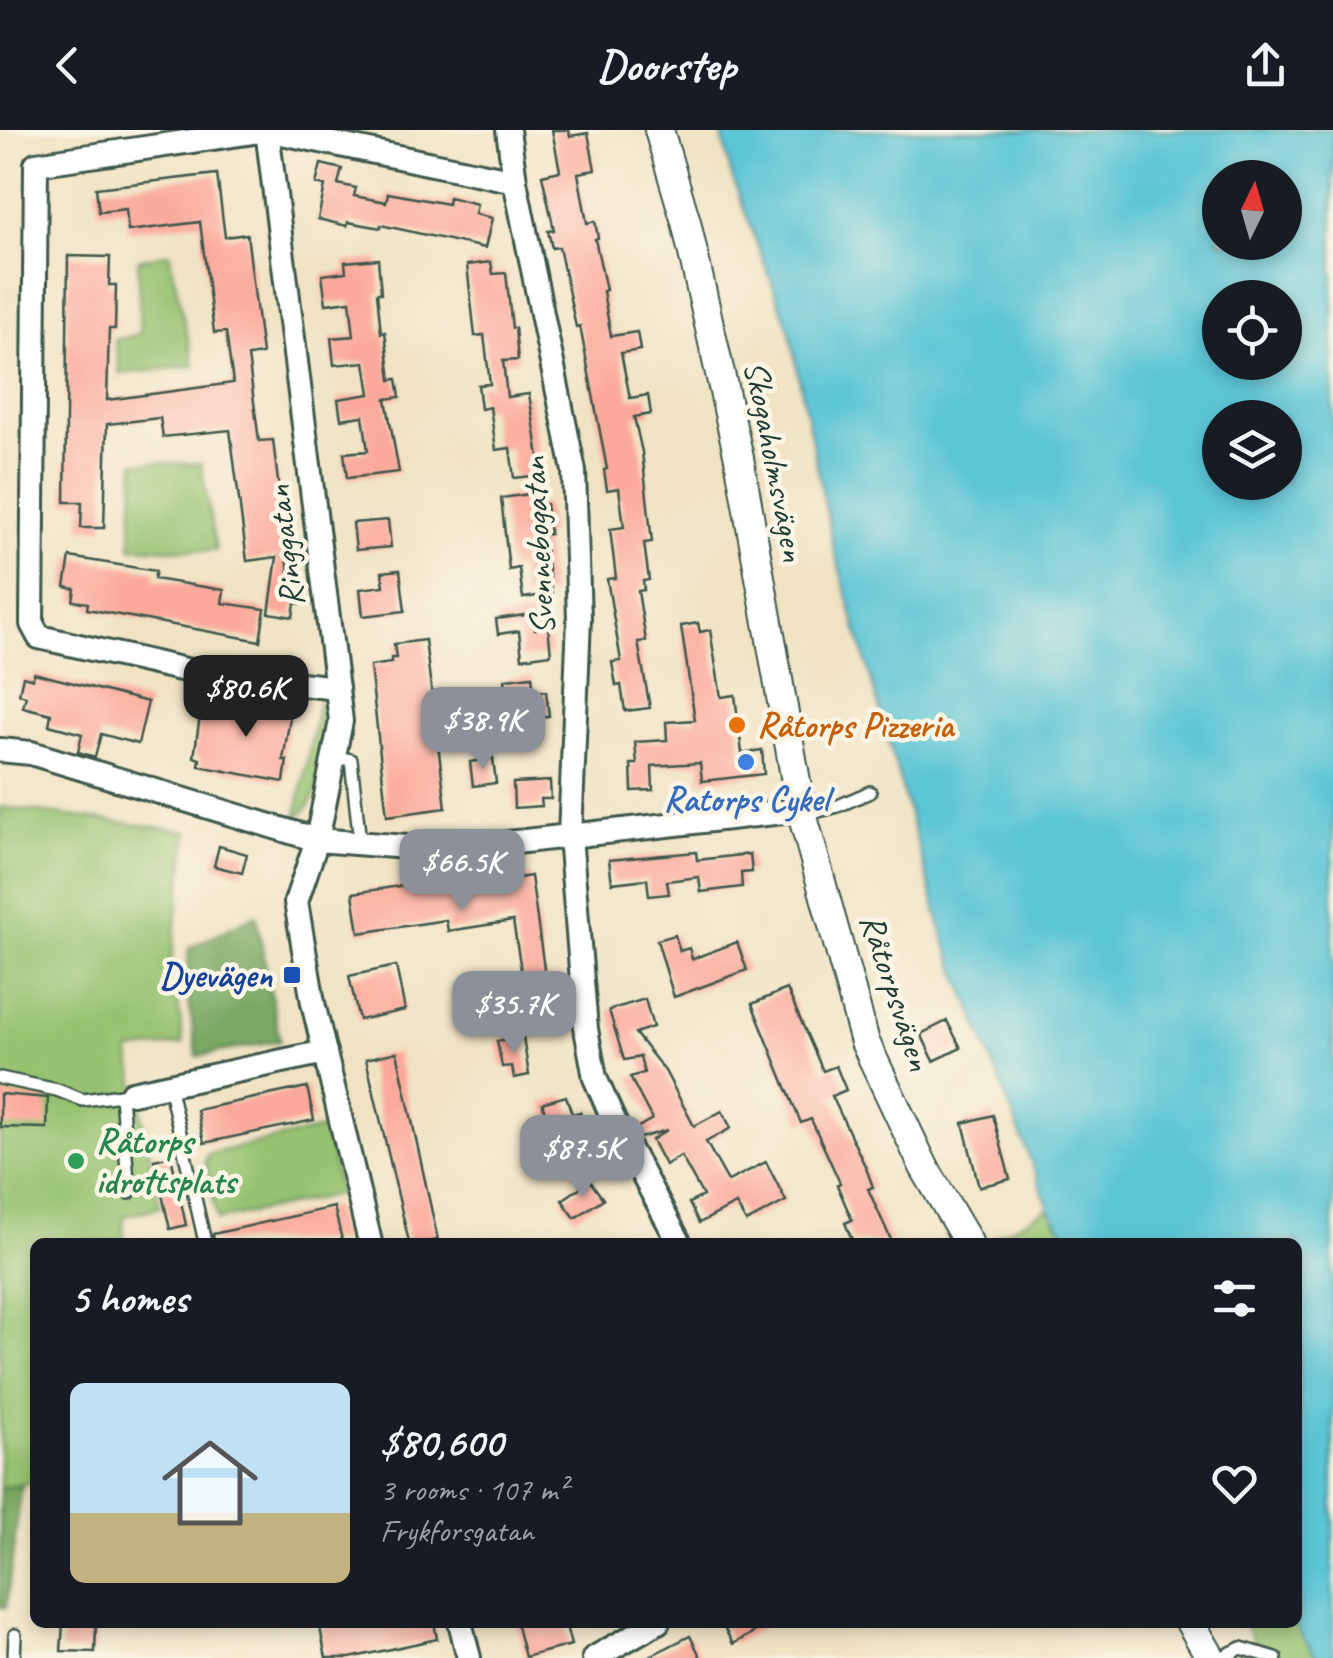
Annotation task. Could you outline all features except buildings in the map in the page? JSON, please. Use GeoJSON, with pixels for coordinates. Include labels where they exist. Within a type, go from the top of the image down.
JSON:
{"type":"FeatureCollection","features":[{"type":"Feature","properties":{"kind":"street"},"geometry":{"type":"LineString","coordinates":[[338,688],[194,672],[39,637],[32,624],[36,164],[267,130],[515,182]]}},
{"type":"Feature","properties":{"kind":"street","name":"Ringgatan"},"geometry":{"type":"LineString","coordinates":[[267,130],[341,721],[317,840],[296,902],[325,1052],[369,1238]]}},
{"type":"Feature","properties":{"kind":"street","name":"Svennebogatan"},"geometry":{"type":"LineString","coordinates":[[508,130],[574,472],[579,619],[570,836],[586,1028],[595,1078],[678,1238]]}},
{"type":"Feature","properties":{"kind":"street","name":"Skogaholmsvägen"},"geometry":{"type":"LineString","coordinates":[[659,130],[686,222],[739,458],[802,812]]}},
{"type":"Feature","properties":{"kind":"street"},"geometry":{"type":"LineString","coordinates":[[0,750],[30,753],[317,840],[445,850],[802,812]]}},
{"type":"Feature","properties":{"kind":"street","name":"Råtorpsvägen"},"geometry":{"type":"LineString","coordinates":[[802,812],[866,1042],[924,1166],[966,1238]]}},
{"type":"Feature","properties":{"kind":"street"},"geometry":{"type":"LineString","coordinates":[[126,1094],[325,1052]]}},
{"type":"Feature","properties":{"kind":"street"},"geometry":{"type":"LineString","coordinates":[[462,1628],[469,1658]]}},
{"type":"Feature","properties":{"kind":"street"},"geometry":{"type":"LineString","coordinates":[[594,1658],[647,1628]]}},
{"type":"Feature","properties":{"kind":"street"},"geometry":{"type":"LineString","coordinates":[[1194,1628],[1211,1658]]}},
{"type":"Feature","properties":{"kind":"lane"},"geometry":{"type":"LineString","coordinates":[[336,757],[352,760],[360,843]]}},
{"type":"Feature","properties":{"kind":"lane"},"geometry":{"type":"LineString","coordinates":[[802,812],[838,806],[870,792]]}},
{"type":"Feature","properties":{"kind":"lane"},"geometry":{"type":"LineString","coordinates":[[0,1078],[57,1090],[83,1100],[126,1094],[129,1192]]}},
{"type":"Feature","properties":{"kind":"lane"},"geometry":{"type":"LineString","coordinates":[[169,1085],[204,1238]]}},
{"type":"Feature","properties":{"kind":"lane"},"geometry":{"type":"LineString","coordinates":[[14,1658],[15,1635]]}},
{"type":"Feature","properties":{"kind":"lane"},"geometry":{"type":"LineString","coordinates":[[1221,1658],[1242,1648],[1276,1658]]}},
{"type":"Feature","properties":{"kind":"green space"},"geometry":{"type":"Polygon","coordinates":[[[169,253],[194,366],[120,374],[115,340],[140,334],[138,260],[169,253]]]}},
{"type":"Feature","properties":{"kind":"green space"},"geometry":{"type":"Polygon","coordinates":[[[135,462],[201,464],[216,551],[131,547],[135,462]]]}},
{"type":"Feature","properties":{"kind":"green space"},"geometry":{"type":"Polygon","coordinates":[[[319,702],[326,706],[327,716],[324,758],[313,798],[296,818],[319,702]]]}},
{"type":"Feature","properties":{"kind":"green space","name":"Råtorps idrottsplats"},"geometry":{"type":"Polygon","coordinates":[[[0,807],[188,831],[167,994],[178,999],[183,1044],[129,1051],[160,1207],[124,1216],[123,1238],[30,1238],[30,1483],[0,1488],[0,807]]]}},
{"type":"Feature","properties":{"kind":"green space"},"geometry":{"type":"Polygon","coordinates":[[[256,915],[280,1041],[197,1056],[187,991],[189,948],[256,915]]]}},
{"type":"Feature","properties":{"kind":"green space"},"geometry":{"type":"Polygon","coordinates":[[[326,1128],[340,1194],[217,1220],[205,1161],[208,1154],[326,1128]]]}},
{"type":"Feature","properties":{"kind":"green space"},"geometry":{"type":"Polygon","coordinates":[[[1049,1208],[1068,1238],[995,1238],[1049,1208]]]}},
{"type":"Feature","properties":{"kind":"green space"},"geometry":{"type":"Polygon","coordinates":[[[22,1485],[6,1607],[0,1607],[0,1488],[22,1485]]]}},
{"type":"Feature","properties":{"kind":"green space"},"geometry":{"type":"Polygon","coordinates":[[[1247,1628],[1297,1628],[1317,1658],[1263,1658],[1247,1628]]]}},
{"type":"Feature","properties":{"kind":"water"},"geometry":{"type":"Polygon","coordinates":[[[721,130],[1333,130],[1333,1658],[1317,1658],[1297,1628],[1302,1628],[1302,1238],[1068,1238],[1049,1208],[945,941],[834,549],[789,329],[731,174],[721,130]]]}},
{"type":"Feature","properties":{"kind":"place","name":"Råtorps Pizzeria"},"geometry":{"type":"Point","coordinates":[737,725]}},
{"type":"Feature","properties":{"kind":"place","name":"Ratorps Cykel"},"geometry":{"type":"Point","coordinates":[746,762]}},
{"type":"Feature","properties":{"kind":"place","name":"Dyevägen"},"geometry":{"type":"Point","coordinates":[292,975]}},
{"type":"Feature","properties":{"kind":"place","name":"Råtorps idrottsplats"},"geometry":{"type":"Point","coordinates":[76,1161]}}]}
